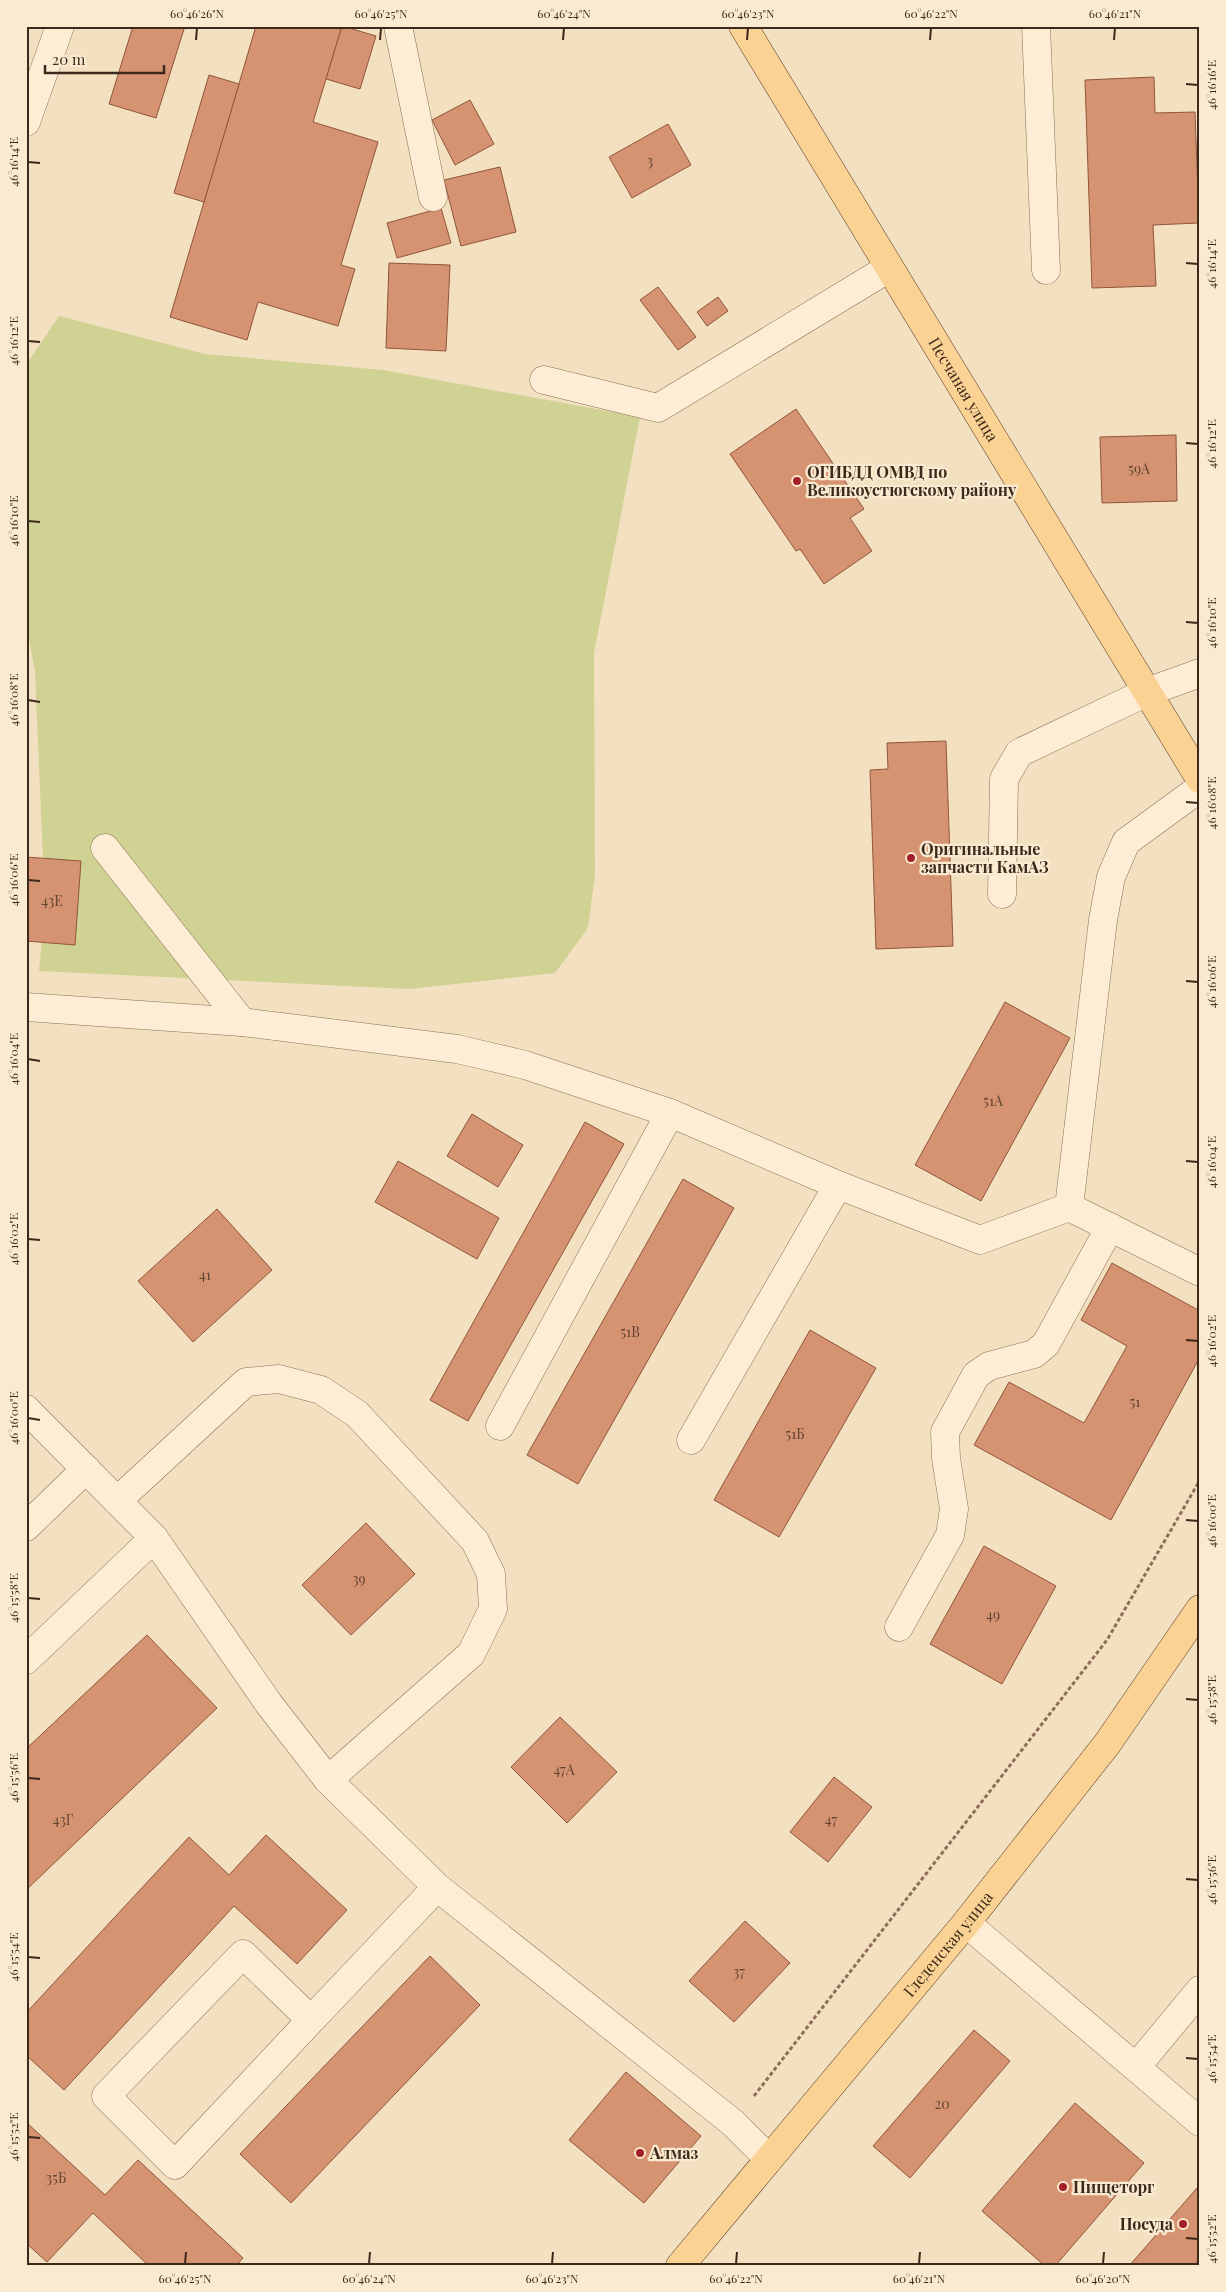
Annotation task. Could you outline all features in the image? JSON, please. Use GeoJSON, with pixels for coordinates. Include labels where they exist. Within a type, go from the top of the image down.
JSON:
{"type":"FeatureCollection","features":[{"type":"Feature","properties":{"kind":"main road","name":"Песчаная улица"},"geometry":{"type":"LineString","coordinates":[[743,26],[1200,779]]}},
{"type":"Feature","properties":{"kind":"main road","name":"Гледенская улица"},"geometry":{"type":"LineString","coordinates":[[680,2266],[966,1923],[1107,1744],[1200,1610]]}},
{"type":"Feature","properties":{"kind":"street"},"geometry":{"type":"LineString","coordinates":[[26,122],[60,26]]}},
{"type":"Feature","properties":{"kind":"street"},"geometry":{"type":"LineString","coordinates":[[398,26],[433,197]]}},
{"type":"Feature","properties":{"kind":"street"},"geometry":{"type":"LineString","coordinates":[[1036,26],[1046,270]]}},
{"type":"Feature","properties":{"kind":"street"},"geometry":{"type":"LineString","coordinates":[[544,380],[658,408],[889,268]]}},
{"type":"Feature","properties":{"kind":"street"},"geometry":{"type":"LineString","coordinates":[[1002,894],[1004,779],[1018,752],[1147,692],[1200,673]]}},
{"type":"Feature","properties":{"kind":"street"},"geometry":{"type":"LineString","coordinates":[[1069,1207],[1103,920],[1111,877],[1126,842],[1200,788]]}},
{"type":"Feature","properties":{"kind":"street"},"geometry":{"type":"LineString","coordinates":[[105,848],[242,1022]]}},
{"type":"Feature","properties":{"kind":"street"},"geometry":{"type":"LineString","coordinates":[[26,1007],[242,1022],[458,1048],[525,1065],[670,1113],[838,1185],[980,1240],[1069,1207],[1200,1272]]}},
{"type":"Feature","properties":{"kind":"street"},"geometry":{"type":"LineString","coordinates":[[500,1426],[670,1113]]}},
{"type":"Feature","properties":{"kind":"street"},"geometry":{"type":"LineString","coordinates":[[691,1440],[838,1185]]}},
{"type":"Feature","properties":{"kind":"street"},"geometry":{"type":"LineString","coordinates":[[899,1627],[950,1535],[954,1509],[946,1458],[945,1432],[976,1375],[989,1366],[1034,1354],[1046,1344],[1110,1227]]}},
{"type":"Feature","properties":{"kind":"street"},"geometry":{"type":"LineString","coordinates":[[117,1501],[246,1382],[279,1379],[321,1390],[357,1414],[475,1541],[491,1574],[493,1609],[471,1654],[328,1780]]}},
{"type":"Feature","properties":{"kind":"street"},"geometry":{"type":"LineString","coordinates":[[26,1409],[154,1538],[269,1704],[328,1780],[437,1887],[734,2123],[769,2159]]}},
{"type":"Feature","properties":{"kind":"street"},"geometry":{"type":"LineString","coordinates":[[26,1527],[86,1469]]}},
{"type":"Feature","properties":{"kind":"street"},"geometry":{"type":"LineString","coordinates":[[26,1660],[154,1538]]}},
{"type":"Feature","properties":{"kind":"street"},"geometry":{"type":"LineString","coordinates":[[311,2020],[243,1954],[106,2096],[176,2165],[437,1887]]}},
{"type":"Feature","properties":{"kind":"street"},"geometry":{"type":"LineString","coordinates":[[966,1923],[1137,2066],[1200,2122]]}},
{"type":"Feature","properties":{"kind":"street"},"geometry":{"type":"LineString","coordinates":[[1137,2066],[1200,1990]]}},
{"type":"Feature","properties":{"kind":"path"},"geometry":{"type":"LineString","coordinates":[[734,2123],[1107,1640],[1200,1480]]}},
{"type":"Feature","properties":{"kind":"green space"},"geometry":{"type":"Polygon","coordinates":[[[59,316],[205,354],[383,370],[640,417],[594,653],[595,874],[588,928],[555,973],[409,989],[39,971],[45,907],[35,671],[26,623],[26,365],[59,316]]]}},
{"type":"Feature","properties":{"kind":"building"},"geometry":{"type":"Polygon","coordinates":[[[133,26],[185,26],[156,118],[109,104],[133,26]]]}},
{"type":"Feature","properties":{"kind":"building"},"geometry":{"type":"Polygon","coordinates":[[[256,26],[342,26],[313,122],[378,142],[341,265],[355,269],[338,326],[258,302],[247,340],[170,317],[256,26]]]}},
{"type":"Feature","properties":{"kind":"building"},"geometry":{"type":"Polygon","coordinates":[[[342,26],[376,36],[360,89],[326,79],[342,26]]]}},
{"type":"Feature","properties":{"kind":"building"},"geometry":{"type":"Polygon","coordinates":[[[209,75],[239,84],[204,202],[174,193],[209,75]]]}},
{"type":"Feature","properties":{"kind":"building"},"geometry":{"type":"Polygon","coordinates":[[[1154,77],[1155,113],[1195,112],[1199,223],[1153,225],[1156,286],[1092,288],[1085,80],[1154,77]]]}},
{"type":"Feature","properties":{"kind":"building"},"geometry":{"type":"Polygon","coordinates":[[[470,100],[494,144],[455,165],[432,120],[470,100]]]}},
{"type":"Feature","properties":{"kind":"building"},"geometry":{"type":"Polygon","coordinates":[[[668,124],[691,165],[632,198],[609,157],[668,124]]]}},
{"type":"Feature","properties":{"kind":"building"},"geometry":{"type":"Polygon","coordinates":[[[500,167],[516,232],[461,246],[444,180],[500,167]]]}},
{"type":"Feature","properties":{"kind":"building"},"geometry":{"type":"Polygon","coordinates":[[[441,208],[451,243],[397,258],[387,223],[441,208]]]}},
{"type":"Feature","properties":{"kind":"building"},"geometry":{"type":"Polygon","coordinates":[[[389,263],[450,265],[446,351],[386,348],[389,263]]]}},
{"type":"Feature","properties":{"kind":"building"},"geometry":{"type":"Polygon","coordinates":[[[658,287],[696,337],[678,350],[640,300],[658,287]]]}},
{"type":"Feature","properties":{"kind":"building"},"geometry":{"type":"Polygon","coordinates":[[[718,297],[728,311],[707,326],[697,312],[718,297]]]}},
{"type":"Feature","properties":{"kind":"building","name":"ОГИБДД ОМВД по Великоустюгскому району"},"geometry":{"type":"Polygon","coordinates":[[[796,409],[864,509],[850,518],[872,551],[824,584],[800,549],[796,551],[730,454],[796,409]]]}},
{"type":"Feature","properties":{"kind":"building"},"geometry":{"type":"Polygon","coordinates":[[[1176,435],[1177,501],[1102,503],[1100,437],[1176,435]]]}},
{"type":"Feature","properties":{"kind":"building","name":"Оригинальные запчасти КамАЗ"},"geometry":{"type":"Polygon","coordinates":[[[946,741],[953,946],[876,949],[870,770],[888,769],[887,743],[946,741]]]}},
{"type":"Feature","properties":{"kind":"building"},"geometry":{"type":"Polygon","coordinates":[[[26,857],[81,861],[75,945],[26,941],[26,857]]]}},
{"type":"Feature","properties":{"kind":"building"},"geometry":{"type":"Polygon","coordinates":[[[1005,1002],[1070,1038],[981,1201],[915,1165],[1005,1002]]]}},
{"type":"Feature","properties":{"kind":"building"},"geometry":{"type":"Polygon","coordinates":[[[472,1114],[523,1145],[498,1187],[447,1156],[472,1114]]]}},
{"type":"Feature","properties":{"kind":"building"},"geometry":{"type":"Polygon","coordinates":[[[585,1122],[624,1144],[468,1421],[430,1400],[585,1122]]]}},
{"type":"Feature","properties":{"kind":"building"},"geometry":{"type":"Polygon","coordinates":[[[398,1161],[499,1218],[477,1259],[375,1202],[398,1161]]]}},
{"type":"Feature","properties":{"kind":"building"},"geometry":{"type":"Polygon","coordinates":[[[683,1179],[734,1208],[578,1484],[527,1455],[683,1179]]]}},
{"type":"Feature","properties":{"kind":"building"},"geometry":{"type":"Polygon","coordinates":[[[217,1209],[272,1270],[193,1342],[138,1281],[217,1209]]]}},
{"type":"Feature","properties":{"kind":"building"},"geometry":{"type":"Polygon","coordinates":[[[1112,1263],[1200,1311],[1200,1357],[1111,1520],[974,1445],[1009,1382],[1084,1423],[1127,1346],[1081,1320],[1112,1263]]]}},
{"type":"Feature","properties":{"kind":"building"},"geometry":{"type":"Polygon","coordinates":[[[810,1330],[876,1368],[779,1537],[714,1500],[810,1330]]]}},
{"type":"Feature","properties":{"kind":"building"},"geometry":{"type":"Polygon","coordinates":[[[366,1523],[415,1574],[351,1635],[302,1585],[366,1523]]]}},
{"type":"Feature","properties":{"kind":"building"},"geometry":{"type":"Polygon","coordinates":[[[984,1546],[1056,1586],[1002,1684],[930,1644],[984,1546]]]}},
{"type":"Feature","properties":{"kind":"building"},"geometry":{"type":"Polygon","coordinates":[[[147,1635],[217,1708],[26,1890],[26,1749],[147,1635]]]}},
{"type":"Feature","properties":{"kind":"building"},"geometry":{"type":"Polygon","coordinates":[[[560,1717],[617,1772],[567,1823],[511,1767],[560,1717]]]}},
{"type":"Feature","properties":{"kind":"building"},"geometry":{"type":"Polygon","coordinates":[[[834,1777],[872,1807],[828,1862],[790,1832],[834,1777]]]}},
{"type":"Feature","properties":{"kind":"building"},"geometry":{"type":"Polygon","coordinates":[[[266,1835],[347,1910],[297,1964],[234,1906],[64,2090],[26,2055],[26,2013],[189,1837],[229,1875],[266,1835]]]}},
{"type":"Feature","properties":{"kind":"building"},"geometry":{"type":"Polygon","coordinates":[[[745,1921],[790,1963],[734,2022],[689,1981],[745,1921]]]}},
{"type":"Feature","properties":{"kind":"building"},"geometry":{"type":"Polygon","coordinates":[[[430,1956],[480,2005],[291,2203],[240,2154],[430,1956]]]}},
{"type":"Feature","properties":{"kind":"building"},"geometry":{"type":"Polygon","coordinates":[[[974,2030],[1010,2061],[910,2178],[873,2146],[974,2030]]]}},
{"type":"Feature","properties":{"kind":"building"},"geometry":{"type":"Polygon","coordinates":[[[626,2072],[701,2136],[644,2203],[569,2140],[626,2072]]]}},
{"type":"Feature","properties":{"kind":"building","name":"Пищеторг"},"geometry":{"type":"Polygon","coordinates":[[[1075,2103],[1144,2163],[1055,2266],[1045,2266],[982,2211],[1075,2103]]]}},
{"type":"Feature","properties":{"kind":"building"},"geometry":{"type":"Polygon","coordinates":[[[26,2122],[105,2195],[138,2160],[243,2258],[236,2266],[149,2266],[93,2213],[47,2262],[26,2243],[26,2122]]]}},
{"type":"Feature","properties":{"kind":"building","name":"Посуда"},"geometry":{"type":"Polygon","coordinates":[[[1197,2188],[1200,2190],[1200,2258],[1193,2266],[1129,2266],[1197,2188]]]}},
{"type":"Feature","properties":{"kind":"place","name":"ОГИБДД ОМВД по Великоустюгскому району"},"geometry":{"type":"Point","coordinates":[797,481]}},
{"type":"Feature","properties":{"kind":"place","name":"Оригинальные запчасти КамАЗ"},"geometry":{"type":"Point","coordinates":[911,858]}},
{"type":"Feature","properties":{"kind":"place","name":"Алмаз"},"geometry":{"type":"Point","coordinates":[640,2153]}},
{"type":"Feature","properties":{"kind":"place","name":"Пищеторг"},"geometry":{"type":"Point","coordinates":[1063,2187]}},
{"type":"Feature","properties":{"kind":"place","name":"Посуда"},"geometry":{"type":"Point","coordinates":[1183,2224]}}]}
